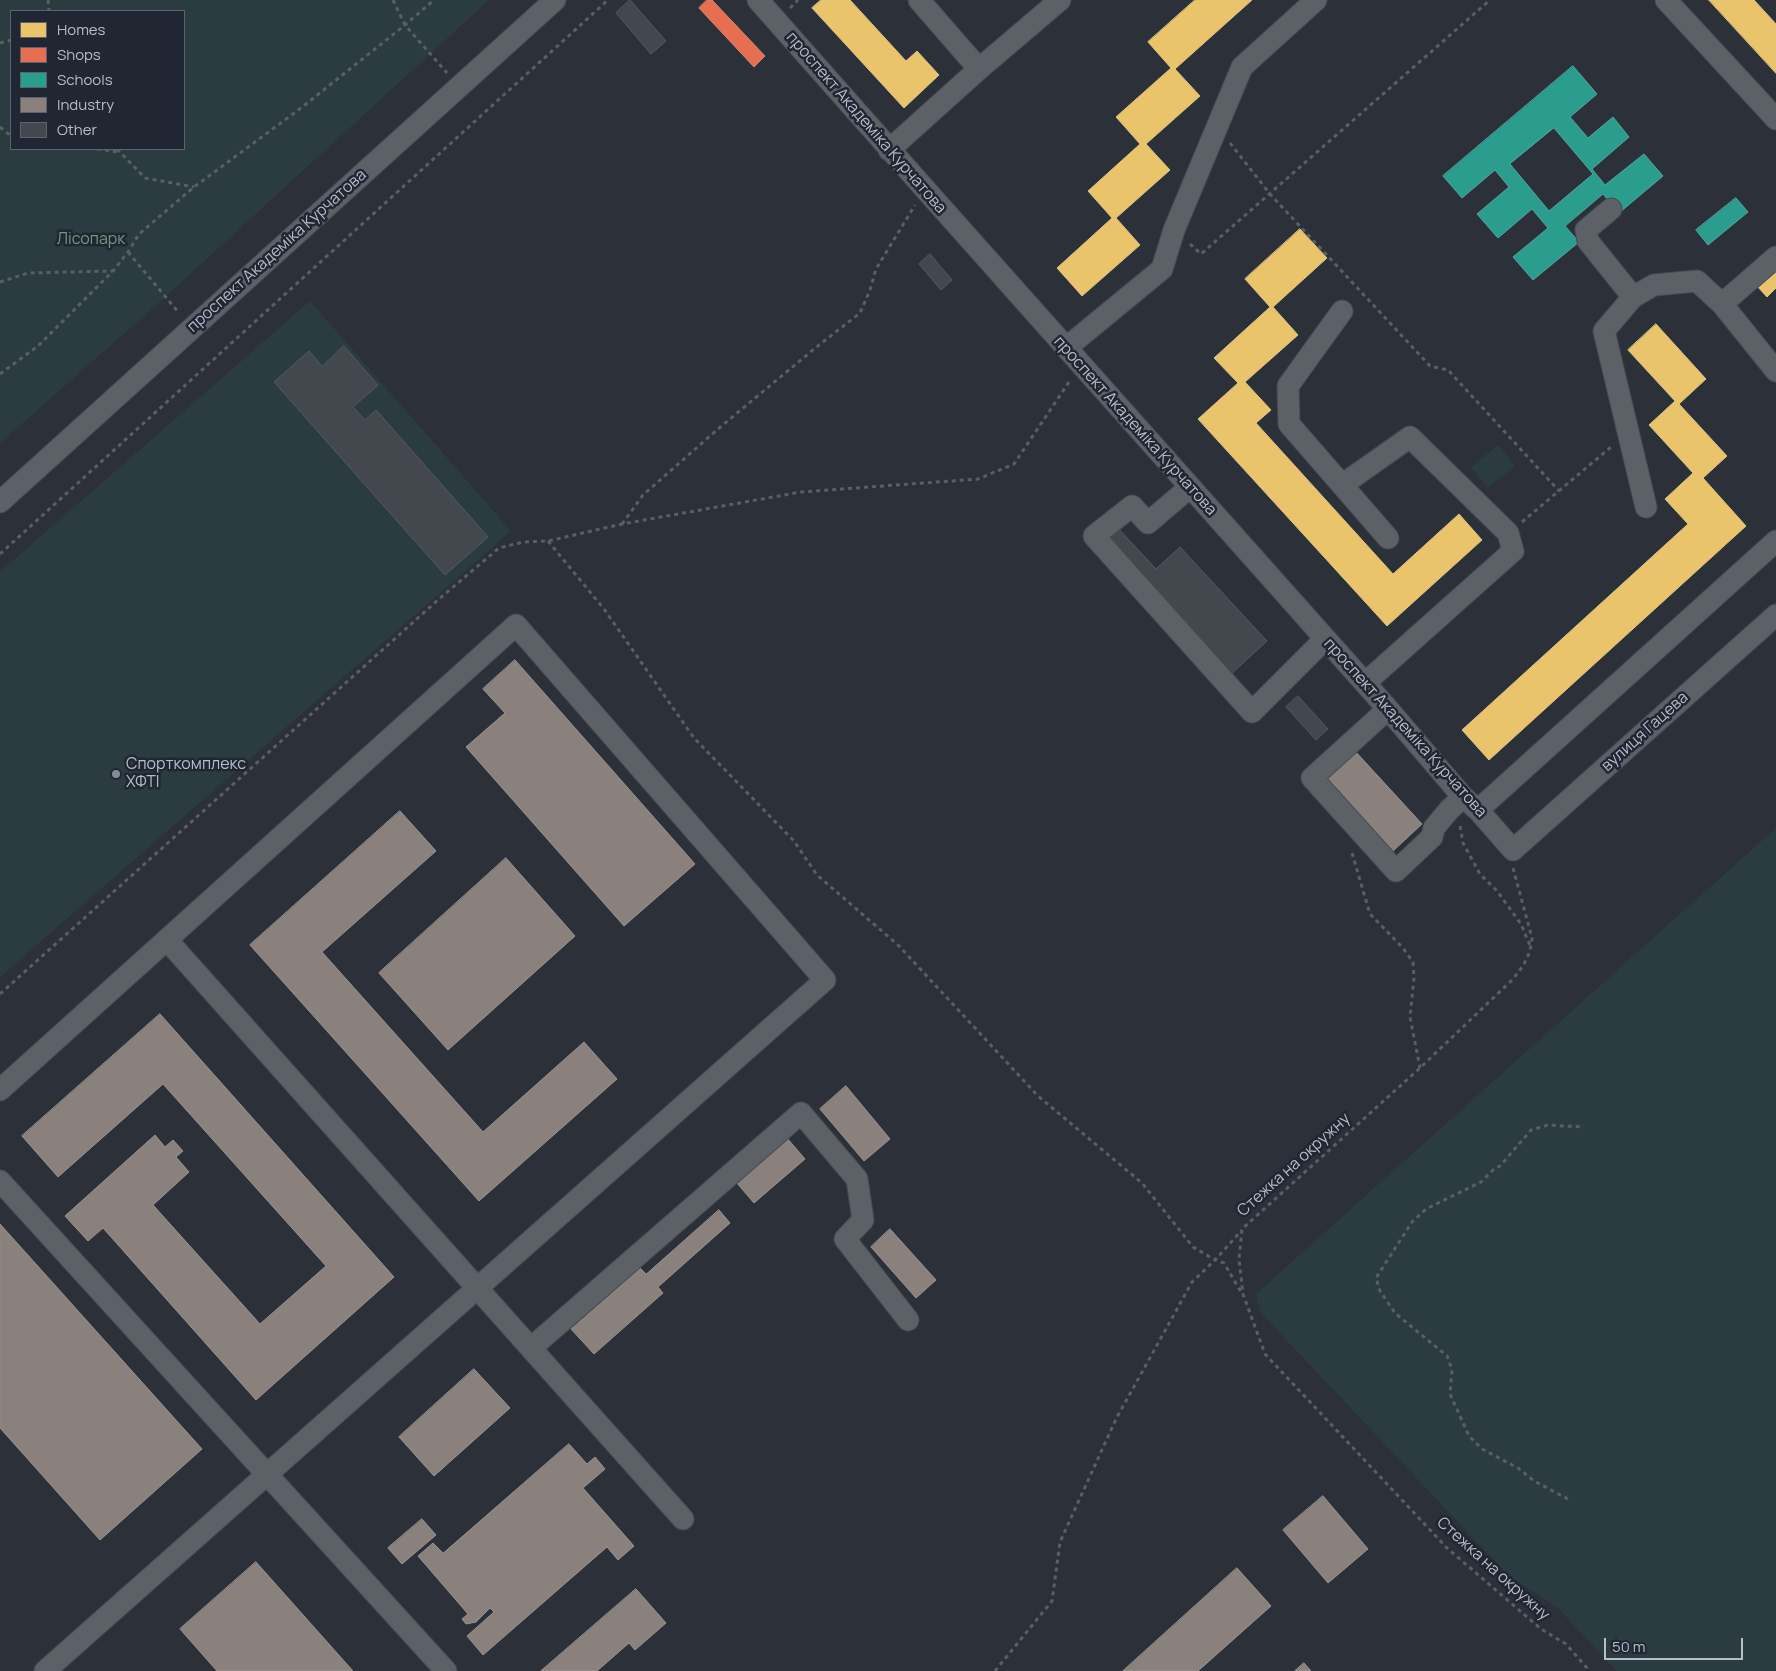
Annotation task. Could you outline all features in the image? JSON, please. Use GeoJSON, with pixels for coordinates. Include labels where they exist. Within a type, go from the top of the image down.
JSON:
{"type":"FeatureCollection","features":[{"type":"Feature","properties":{"kind":"street","name":"проспект Академіка Курчатова"},"geometry":{"type":"LineString","coordinates":[[0,502],[555,0]]}},
{"type":"Feature","properties":{"kind":"street","name":"проспект Академіка Курчатова"},"geometry":{"type":"LineString","coordinates":[[758,0],[889,150],[1513,850]]}},
{"type":"Feature","properties":{"kind":"street"},"geometry":{"type":"LineString","coordinates":[[919,0],[980,68]]}},
{"type":"Feature","properties":{"kind":"street"},"geometry":{"type":"LineString","coordinates":[[889,150],[980,68],[1060,0]]}},
{"type":"Feature","properties":{"kind":"street"},"geometry":{"type":"LineString","coordinates":[[1066,348],[1162,269],[1174,230],[1242,67],[1316,0]]}},
{"type":"Feature","properties":{"kind":"street"},"geometry":{"type":"LineString","coordinates":[[1666,0],[1776,119]]}},
{"type":"Feature","properties":{"kind":"street"},"geometry":{"type":"LineString","coordinates":[[1611,210],[1586,230],[1588,241],[1633,297]]}},
{"type":"Feature","properties":{"kind":"street"},"geometry":{"type":"LineString","coordinates":[[1722,304],[1776,257]]}},
{"type":"Feature","properties":{"kind":"street"},"geometry":{"type":"LineString","coordinates":[[1646,507],[1604,331],[1633,297],[1654,285],[1697,281],[1722,304],[1776,371]]}},
{"type":"Feature","properties":{"kind":"street"},"geometry":{"type":"LineString","coordinates":[[1342,311],[1288,386],[1289,424],[1388,538]]}},
{"type":"Feature","properties":{"kind":"street"},"geometry":{"type":"LineString","coordinates":[[1342,485],[1410,436],[1508,533],[1513,551],[1365,684]]}},
{"type":"Feature","properties":{"kind":"street"},"geometry":{"type":"LineString","coordinates":[[1190,487],[1148,523],[1132,506],[1094,536],[1252,712],[1325,639]]}},
{"type":"Feature","properties":{"kind":"street"},"geometry":{"type":"LineString","coordinates":[[1388,709],[1312,778],[1396,870],[1432,837],[1434,828],[1448,810],[1471,803],[1776,541]]}},
{"type":"Feature","properties":{"kind":"street","name":"вулиця Гацева"},"geometry":{"type":"LineString","coordinates":[[1513,850],[1776,615]]}},
{"type":"Feature","properties":{"kind":"street"},"geometry":{"type":"LineString","coordinates":[[0,1090],[516,625],[825,980],[44,1671]]}},
{"type":"Feature","properties":{"kind":"street"},"geometry":{"type":"LineString","coordinates":[[167,940],[683,1518]]}},
{"type":"Feature","properties":{"kind":"street"},"geometry":{"type":"LineString","coordinates":[[531,1348],[801,1113],[857,1179],[863,1220],[844,1239],[908,1320]]}},
{"type":"Feature","properties":{"kind":"street"},"geometry":{"type":"LineString","coordinates":[[0,1181],[446,1671]]}},
{"type":"Feature","properties":{"kind":"path"},"geometry":{"type":"LineString","coordinates":[[393,0],[405,25],[459,87]]}},
{"type":"Feature","properties":{"kind":"path"},"geometry":{"type":"LineString","coordinates":[[0,374],[38,346],[113,271],[139,234],[194,187],[301,108],[434,0]]}},
{"type":"Feature","properties":{"kind":"path"},"geometry":{"type":"LineString","coordinates":[[0,554],[608,0]]}},
{"type":"Feature","properties":{"kind":"path"},"geometry":{"type":"LineString","coordinates":[[1174,230],[1201,254],[1490,0]]}},
{"type":"Feature","properties":{"kind":"path"},"geometry":{"type":"LineString","coordinates":[[0,127],[10,135]]}},
{"type":"Feature","properties":{"kind":"path"},"geometry":{"type":"LineString","coordinates":[[1217,128],[1270,194],[1430,366],[1448,370],[1559,491]]}},
{"type":"Feature","properties":{"kind":"path"},"geometry":{"type":"LineString","coordinates":[[118,150],[145,178],[194,187]]}},
{"type":"Feature","properties":{"kind":"path"},"geometry":{"type":"LineString","coordinates":[[622,524],[643,495],[814,349],[860,313],[870,290],[876,269],[925,190]]}},
{"type":"Feature","properties":{"kind":"path"},"geometry":{"type":"LineString","coordinates":[[128,252],[192,328]]}},
{"type":"Feature","properties":{"kind":"path"},"geometry":{"type":"LineString","coordinates":[[0,282],[28,273],[113,271]]}},
{"type":"Feature","properties":{"kind":"path"},"geometry":{"type":"LineString","coordinates":[[1508,533],[1628,433]]}},
{"type":"Feature","properties":{"kind":"path"},"geometry":{"type":"LineString","coordinates":[[548,541],[604,610],[694,738],[794,841],[817,876],[898,945],[1038,1096],[1142,1183],[1193,1247],[1224,1263],[1243,1294]]}},
{"type":"Feature","properties":{"kind":"path"},"geometry":{"type":"LineString","coordinates":[[1471,803],[1459,816],[1463,843],[1480,874],[1497,891],[1521,924],[1532,949]]}},
{"type":"Feature","properties":{"kind":"path"},"geometry":{"type":"LineString","coordinates":[[1351,849],[1370,914],[1403,948],[1413,962],[1414,978],[1410,1017],[1420,1068]]}},
{"type":"Feature","properties":{"kind":"path"},"geometry":{"type":"LineString","coordinates":[[1513,850],[1512,868],[1532,938],[1532,949]]}},
{"type":"Feature","properties":{"kind":"path","name":"Стежка на окружну"},"geometry":{"type":"LineString","coordinates":[[1532,949],[1522,968],[1512,980],[1420,1068],[1242,1229],[1239,1259],[1243,1294],[1265,1354],[1447,1548],[1541,1629],[1566,1644],[1587,1671]]}},
{"type":"Feature","properties":{"kind":"path"},"geometry":{"type":"LineString","coordinates":[[1568,1499],[1534,1481],[1518,1468],[1482,1449],[1469,1436],[1450,1394],[1452,1370],[1447,1356],[1395,1313],[1380,1291],[1376,1278],[1412,1222],[1426,1209],[1481,1182],[1494,1169],[1500,1166],[1531,1130],[1548,1125],[1583,1127]]}},
{"type":"Feature","properties":{"kind":"path"},"geometry":{"type":"LineString","coordinates":[[995,1671],[1052,1601],[1060,1542],[1116,1418],[1192,1282],[1215,1260],[1242,1229]]}},
{"type":"Feature","properties":{"kind":"green space","name":"Лісопарк"},"geometry":{"type":"Polygon","coordinates":[[[0,0],[489,0],[162,300],[0,443],[0,0]]]}},
{"type":"Feature","properties":{"kind":"green space","name":"Спорткомплекс ХФТІ"},"geometry":{"type":"Polygon","coordinates":[[[310,301],[511,531],[0,977],[0,572],[310,301]]]}},
{"type":"Feature","properties":{"kind":"green space"},"geometry":{"type":"Polygon","coordinates":[[[1498,445],[1515,466],[1488,488],[1471,467],[1498,445]]]}},
{"type":"Feature","properties":{"kind":"green space"},"geometry":{"type":"Polygon","coordinates":[[[1776,828],[1776,1671],[1616,1671],[1559,1609],[1507,1574],[1260,1312],[1256,1294],[1776,828]]]}},
{"type":"Feature","properties":{"kind":"building: Homes"},"geometry":{"type":"Polygon","coordinates":[[[821,0],[850,0],[906,61],[917,51],[939,75],[904,108],[812,8],[821,0]]]}},
{"type":"Feature","properties":{"kind":"building: Homes"},"geometry":{"type":"Polygon","coordinates":[[[1195,0],[1252,0],[1175,69],[1200,96],[1146,144],[1170,170],[1116,218],[1140,245],[1082,296],[1057,268],[1112,218],[1088,191],[1140,144],[1116,117],[1171,68],[1148,42],[1195,0]]]}},
{"type":"Feature","properties":{"kind":"building: Homes"},"geometry":{"type":"Polygon","coordinates":[[[1709,0],[1754,0],[1776,24],[1776,73],[1709,0]]]}},
{"type":"Feature","properties":{"kind":"building: Homes"},"geometry":{"type":"Polygon","coordinates":[[[1300,229],[1327,258],[1273,307],[1298,335],[1245,382],[1271,410],[1256,423],[1393,574],[1459,514],[1482,540],[1387,626],[1198,419],[1238,383],[1214,358],[1270,307],[1245,279],[1300,229]]]}},
{"type":"Feature","properties":{"kind":"building: Homes"},"geometry":{"type":"Polygon","coordinates":[[[1776,267],[1776,288],[1767,297],[1756,285],[1776,267]]]}},
{"type":"Feature","properties":{"kind":"building: Homes"},"geometry":{"type":"Polygon","coordinates":[[[1656,324],[1706,379],[1679,404],[1727,456],[1703,478],[1746,526],[1489,760],[1462,730],[1688,524],[1665,499],[1693,473],[1649,425],[1675,401],[1628,350],[1656,324]]]}},
{"type":"Feature","properties":{"kind":"building: Shops"},"geometry":{"type":"Polygon","coordinates":[[[707,0],[712,0],[765,56],[754,67],[699,8],[707,0]]]}},
{"type":"Feature","properties":{"kind":"building: Schools"},"geometry":{"type":"Polygon","coordinates":[[[1573,66],[1597,94],[1570,117],[1588,138],[1613,117],[1629,137],[1592,169],[1605,185],[1644,154],[1663,176],[1619,213],[1603,194],[1565,226],[1579,242],[1533,280],[1513,257],[1548,228],[1532,209],[1498,238],[1477,214],[1509,187],[1495,170],[1462,198],[1443,176],[1573,66]],[[1554,128],[1510,164],[1549,211],[1593,174],[1554,128]]]}},
{"type":"Feature","properties":{"kind":"building: Schools"},"geometry":{"type":"Polygon","coordinates":[[[1736,198],[1748,212],[1708,245],[1696,230],[1736,198]]]}},
{"type":"Feature","properties":{"kind":"building: Industry"},"geometry":{"type":"Polygon","coordinates":[[[515,660],[695,864],[624,926],[466,747],[505,713],[483,689],[515,660]]]}},
{"type":"Feature","properties":{"kind":"building: Industry"},"geometry":{"type":"Polygon","coordinates":[[[1355,751],[1422,824],[1393,851],[1325,778],[1355,751]]]}},
{"type":"Feature","properties":{"kind":"building: Industry"},"geometry":{"type":"Polygon","coordinates":[[[400,811],[436,851],[322,952],[483,1132],[584,1042],[617,1079],[479,1201],[250,945],[400,811]]]}},
{"type":"Feature","properties":{"kind":"building: Industry"},"geometry":{"type":"Polygon","coordinates":[[[506,858],[575,936],[448,1050],[379,973],[506,858]]]}},
{"type":"Feature","properties":{"kind":"building: Industry"},"geometry":{"type":"Polygon","coordinates":[[[160,1014],[394,1277],[256,1400],[103,1228],[88,1241],[65,1216],[155,1135],[165,1147],[173,1140],[183,1151],[176,1157],[189,1172],[153,1205],[260,1324],[326,1266],[163,1084],[58,1177],[22,1136],[160,1014]]]}},
{"type":"Feature","properties":{"kind":"building: Industry"},"geometry":{"type":"Polygon","coordinates":[[[846,1086],[890,1139],[864,1161],[820,1109],[846,1086]]]}},
{"type":"Feature","properties":{"kind":"building: Industry"},"geometry":{"type":"Polygon","coordinates":[[[787,1138],[805,1159],[754,1203],[736,1182],[787,1138]]]}},
{"type":"Feature","properties":{"kind":"building: Industry"},"geometry":{"type":"Polygon","coordinates":[[[719,1210],[730,1223],[658,1287],[663,1293],[594,1354],[571,1329],[640,1268],[646,1274],[719,1210]]]}},
{"type":"Feature","properties":{"kind":"building: Industry"},"geometry":{"type":"Polygon","coordinates":[[[0,1224],[202,1449],[100,1540],[0,1428],[0,1224]]]}},
{"type":"Feature","properties":{"kind":"building: Industry"},"geometry":{"type":"Polygon","coordinates":[[[890,1229],[936,1280],[916,1298],[871,1247],[890,1229]]]}},
{"type":"Feature","properties":{"kind":"building: Industry"},"geometry":{"type":"Polygon","coordinates":[[[474,1369],[510,1408],[434,1476],[399,1437],[474,1369]]]}},
{"type":"Feature","properties":{"kind":"building: Industry"},"geometry":{"type":"Polygon","coordinates":[[[569,1444],[587,1464],[595,1457],[605,1469],[583,1488],[634,1546],[618,1560],[607,1547],[483,1655],[467,1636],[494,1612],[490,1608],[476,1622],[466,1624],[462,1619],[468,1614],[418,1556],[433,1543],[443,1553],[569,1444]]]}},
{"type":"Feature","properties":{"kind":"building: Industry"},"geometry":{"type":"Polygon","coordinates":[[[1323,1496],[1368,1549],[1328,1583],[1283,1530],[1323,1496]]]}},
{"type":"Feature","properties":{"kind":"building: Industry"},"geometry":{"type":"Polygon","coordinates":[[[422,1519],[436,1535],[402,1564],[388,1548],[422,1519]]]}},
{"type":"Feature","properties":{"kind":"building: Industry"},"geometry":{"type":"Polygon","coordinates":[[[256,1562],[353,1671],[217,1671],[180,1629],[256,1562]]]}},
{"type":"Feature","properties":{"kind":"building: Industry"},"geometry":{"type":"Polygon","coordinates":[[[1237,1568],[1271,1606],[1198,1671],[1123,1671],[1237,1568]]]}},
{"type":"Feature","properties":{"kind":"building: Industry"},"geometry":{"type":"Polygon","coordinates":[[[636,1589],[666,1623],[635,1650],[629,1643],[597,1671],[541,1671],[636,1589]]]}},
{"type":"Feature","properties":{"kind":"building: Industry"},"geometry":{"type":"Polygon","coordinates":[[[1304,1663],[1311,1671],[1295,1671],[1304,1663]]]}},
{"type":"Feature","properties":{"kind":"building: Other"},"geometry":{"type":"Polygon","coordinates":[[[630,0],[666,41],[651,54],[616,13],[630,0]]]}},
{"type":"Feature","properties":{"kind":"building: Other"},"geometry":{"type":"Polygon","coordinates":[[[930,254],[952,280],[941,290],[919,264],[930,254]]]}},
{"type":"Feature","properties":{"kind":"building: Other"},"geometry":{"type":"Polygon","coordinates":[[[344,346],[378,385],[353,407],[365,420],[376,410],[488,537],[445,575],[274,382],[309,351],[322,366],[344,346]]]}},
{"type":"Feature","properties":{"kind":"building: Other"},"geometry":{"type":"Polygon","coordinates":[[[1117,527],[1156,569],[1180,547],[1267,641],[1230,675],[1105,539],[1117,527]]]}},
{"type":"Feature","properties":{"kind":"building: Other"},"geometry":{"type":"Polygon","coordinates":[[[1298,696],[1328,729],[1316,740],[1286,707],[1298,696]]]}},
{"type":"Feature","properties":{"kind":"place","name":"Спорткомплекс ХФТІ"},"geometry":{"type":"Point","coordinates":[116,774]}}]}
